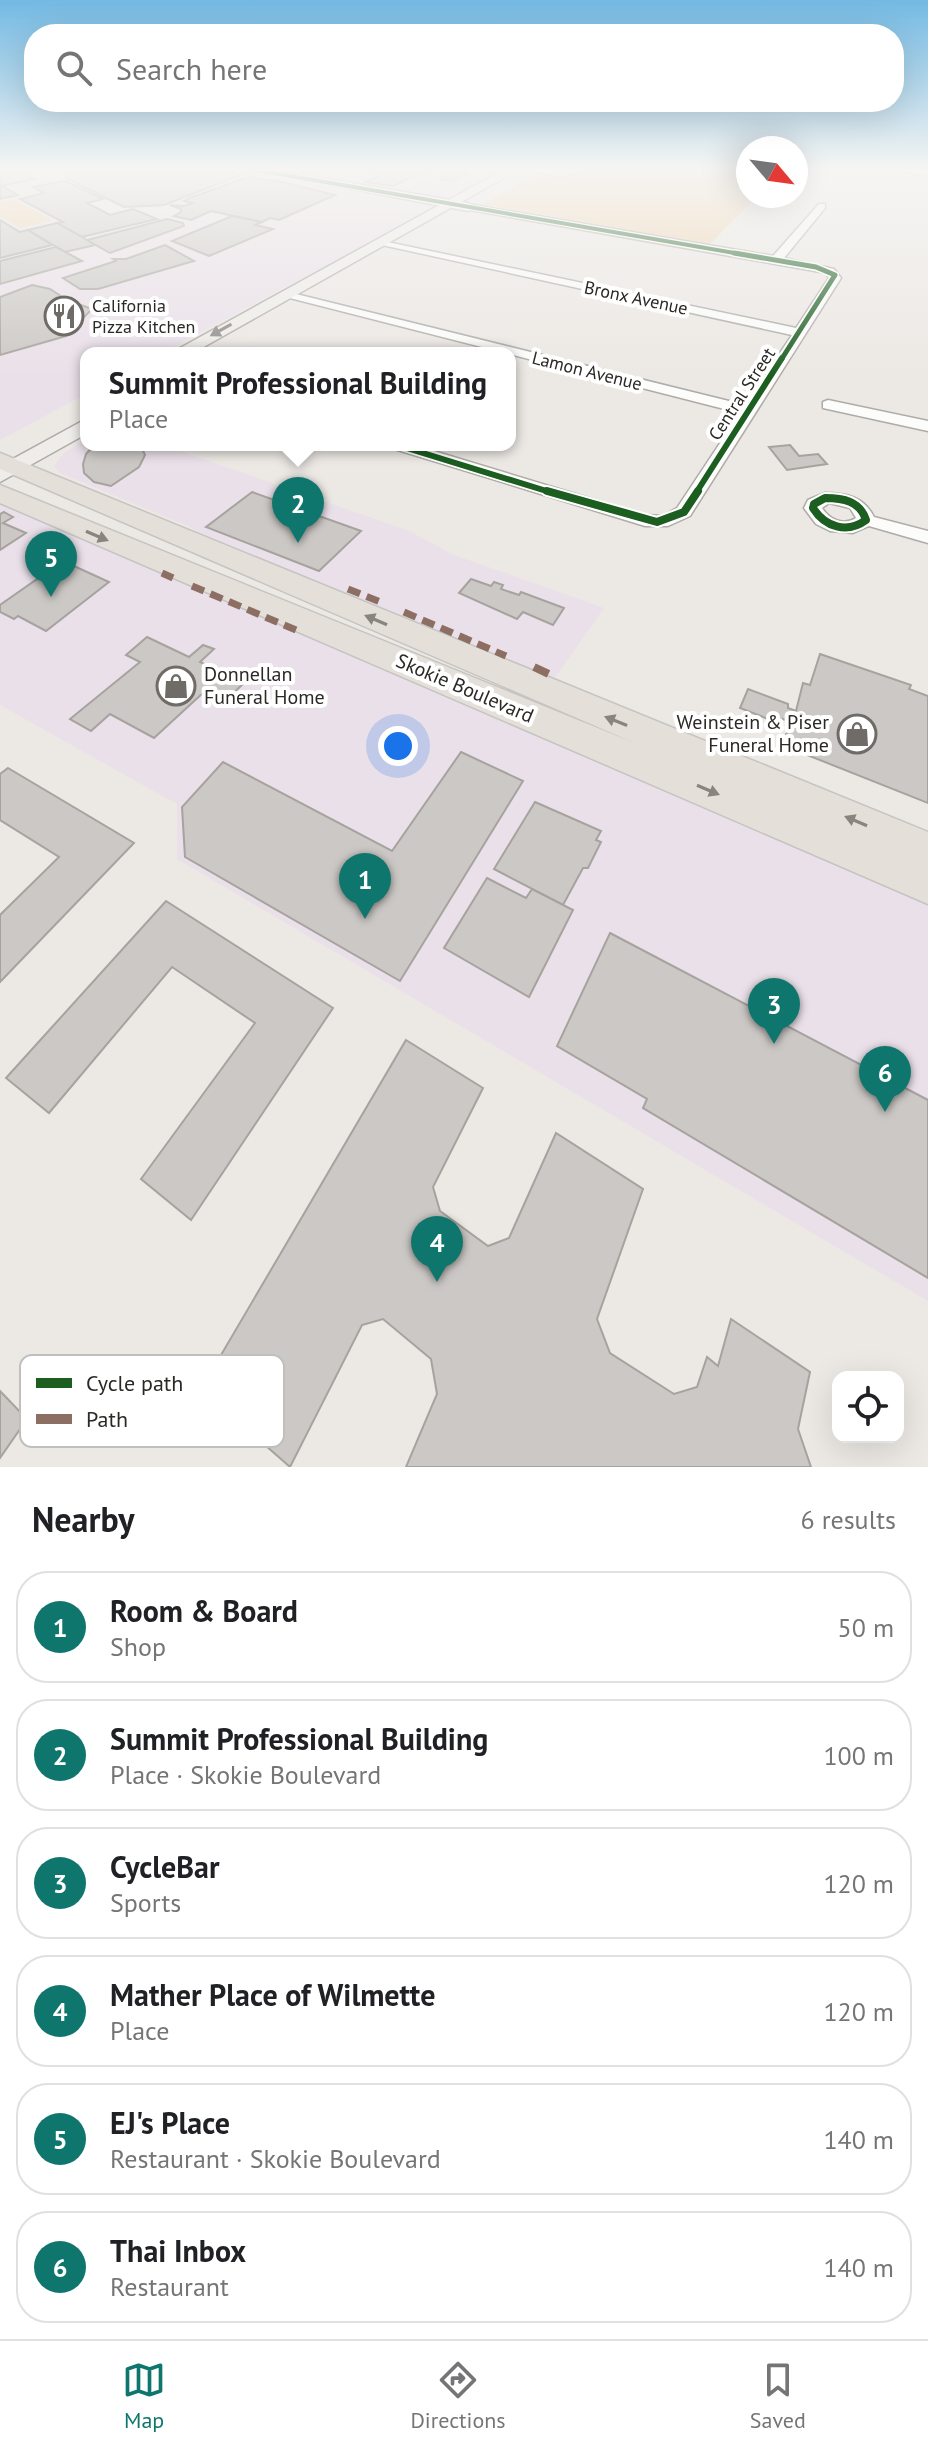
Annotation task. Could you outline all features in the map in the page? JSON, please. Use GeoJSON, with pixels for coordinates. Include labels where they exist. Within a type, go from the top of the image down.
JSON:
{"type":"FeatureCollection","features":[{"type":"Feature","properties":{"kind":"main road"},"geometry":{"type":"LineString","coordinates":[[191,347],[387,238]]}},
{"type":"Feature","properties":{"kind":"main road"},"geometry":{"type":"LineString","coordinates":[[222,347],[411,238]]}},
{"type":"Feature","properties":{"kind":"main road"},"geometry":{"type":"LineString","coordinates":[[4,463],[80,409]]}},
{"type":"Feature","properties":{"kind":"main road"},"geometry":{"type":"LineString","coordinates":[[4,463],[80,428]]}},
{"type":"Feature","properties":{"kind":"main road","name":"Skokie Boulevard"},"geometry":{"type":"LineString","coordinates":[[4,463],[928,851]]}},
{"type":"Feature","properties":{"kind":"main road","name":"Skokie Boulevard"},"geometry":{"type":"LineString","coordinates":[[0,493],[928,885]]}},
{"type":"Feature","properties":{"kind":"street"},"geometry":{"type":"LineString","coordinates":[[651,238],[776,260],[797,238]]}},
{"type":"Feature","properties":{"kind":"street","name":"Bronx Avenue"},"geometry":{"type":"LineString","coordinates":[[378,243],[800,333]]}},
{"type":"Feature","properties":{"kind":"street","name":"Central Street"},"geometry":{"type":"LineString","coordinates":[[417,451],[639,519],[661,523],[684,512],[835,278],[830,271],[776,260]]}},
{"type":"Feature","properties":{"kind":"street","name":"Lamon Avenue"},"geometry":{"type":"LineString","coordinates":[[284,295],[493,347]]}},
{"type":"Feature","properties":{"kind":"street","name":"Lamon Avenue"},"geometry":{"type":"LineString","coordinates":[[516,353],[750,411]]}},
{"type":"Feature","properties":{"kind":"street"},"geometry":{"type":"LineString","coordinates":[[828,405],[928,426]]}},
{"type":"Feature","properties":{"kind":"street"},"geometry":{"type":"LineString","coordinates":[[866,520],[928,537]]}},
{"type":"Feature","properties":{"kind":"shaded area"},"geometry":{"type":"Polygon","coordinates":[[[0,238],[377,238],[173,347],[80,347],[80,397],[0,440],[0,238]]]}},
{"type":"Feature","properties":{"kind":"shaded area"},"geometry":{"type":"Polygon","coordinates":[[[679,238],[716,238],[710,244],[679,238]]]}},
{"type":"Feature","properties":{"kind":"shaded area"},"geometry":{"type":"Polygon","coordinates":[[[80,442],[80,451],[181,451],[409,531],[454,555],[604,608],[552,682],[218,543],[188,526],[60,473],[54,466],[63,454],[80,442]]]}},
{"type":"Feature","properties":{"kind":"shaded area"},"geometry":{"type":"Polygon","coordinates":[[[0,502],[928,903],[928,1301],[177,859],[177,804],[0,705],[0,502]]]}},
{"type":"Feature","properties":{"kind":"building"},"geometry":{"type":"Polygon","coordinates":[[[0,238],[42,238],[52,245],[0,258],[0,238]]]}},
{"type":"Feature","properties":{"kind":"building"},"geometry":{"type":"Polygon","coordinates":[[[42,238],[84,238],[95,245],[65,252],[42,238]]]}},
{"type":"Feature","properties":{"kind":"building"},"geometry":{"type":"Polygon","coordinates":[[[93,238],[150,238],[110,253],[87,240],[93,238]]]}},
{"type":"Feature","properties":{"kind":"building"},"geometry":{"type":"Polygon","coordinates":[[[178,238],[251,238],[209,256],[172,241],[178,238]]]}},
{"type":"Feature","properties":{"kind":"building"},"geometry":{"type":"Polygon","coordinates":[[[165,245],[194,261],[98,289],[80,289],[63,278],[116,261],[113,259],[126,259],[165,245]]]}},
{"type":"Feature","properties":{"kind":"building"},"geometry":{"type":"Polygon","coordinates":[[[56,247],[82,261],[0,284],[0,261],[56,247]]]}},
{"type":"Feature","properties":{"kind":"building"},"geometry":{"type":"Polygon","coordinates":[[[32,285],[50,289],[67,300],[92,309],[66,336],[0,355],[0,297],[32,285]]]}},
{"type":"Feature","properties":{"kind":"building"},"geometry":{"type":"Polygon","coordinates":[[[790,445],[799,456],[818,454],[827,464],[787,470],[769,447],[790,445]]]}},
{"type":"Feature","properties":{"kind":"building"},"geometry":{"type":"Polygon","coordinates":[[[89,451],[143,451],[145,455],[139,467],[111,486],[94,482],[84,473],[89,451]]]}},
{"type":"Feature","properties":{"kind":"building"},"geometry":{"type":"Polygon","coordinates":[[[252,492],[361,531],[319,571],[206,527],[252,492]]]}},
{"type":"Feature","properties":{"kind":"building"},"geometry":{"type":"Polygon","coordinates":[[[4,512],[13,517],[3,523],[26,533],[0,550],[0,514],[4,512]]]}},
{"type":"Feature","properties":{"kind":"building"},"geometry":{"type":"Polygon","coordinates":[[[63,561],[109,582],[46,631],[18,616],[14,619],[0,612],[0,605],[63,561]]]}},
{"type":"Feature","properties":{"kind":"building"},"geometry":{"type":"Polygon","coordinates":[[[471,579],[491,586],[494,582],[503,585],[501,589],[519,595],[521,592],[564,608],[553,625],[523,612],[517,619],[459,593],[471,579]]]}},
{"type":"Feature","properties":{"kind":"building","name":"Donnellan Funeral Home"},"geometry":{"type":"Polygon","coordinates":[[[147,637],[189,657],[203,645],[214,649],[200,662],[244,683],[224,702],[204,692],[154,738],[110,714],[91,731],[70,719],[140,662],[126,655],[147,637]]]}},
{"type":"Feature","properties":{"kind":"building","name":"Weinstein & Piser Funeral Home"},"geometry":{"type":"Polygon","coordinates":[[[820,654],[911,685],[909,689],[928,696],[928,803],[782,745],[791,722],[783,719],[781,724],[740,708],[748,689],[788,704],[788,708],[796,711],[803,683],[810,685],[820,654]]]}},
{"type":"Feature","properties":{"kind":"building"},"geometry":{"type":"Polygon","coordinates":[[[461,752],[523,781],[400,981],[185,857],[182,807],[223,762],[392,851],[461,752]]]}},
{"type":"Feature","properties":{"kind":"building"},"geometry":{"type":"Polygon","coordinates":[[[8,768],[134,843],[0,982],[0,915],[59,857],[0,820],[0,774],[8,768]]]}},
{"type":"Feature","properties":{"kind":"building"},"geometry":{"type":"Polygon","coordinates":[[[535,802],[601,831],[596,840],[601,842],[588,868],[583,868],[563,905],[494,869],[535,802]]]}},
{"type":"Feature","properties":{"kind":"building"},"geometry":{"type":"Polygon","coordinates":[[[487,878],[526,898],[532,889],[573,910],[529,997],[444,948],[487,878]]]}},
{"type":"Feature","properties":{"kind":"building"},"geometry":{"type":"Polygon","coordinates":[[[166,901],[333,1008],[191,1220],[141,1179],[255,1023],[172,967],[49,1113],[6,1078],[166,901]]]}},
{"type":"Feature","properties":{"kind":"building"},"geometry":{"type":"Polygon","coordinates":[[[610,933],[928,1100],[928,1278],[643,1108],[647,1099],[557,1046],[610,933]]]}},
{"type":"Feature","properties":{"kind":"building"},"geometry":{"type":"Polygon","coordinates":[[[406,1040],[483,1088],[433,1187],[440,1211],[488,1246],[509,1238],[556,1133],[643,1189],[597,1319],[610,1353],[674,1394],[697,1387],[707,1357],[718,1366],[731,1319],[810,1372],[798,1429],[811,1467],[406,1467],[437,1394],[431,1359],[383,1319],[362,1325],[290,1467],[267,1447],[284,1447],[284,1355],[221,1355],[406,1040]]]}},
{"type":"Feature","properties":{"kind":"building"},"geometry":{"type":"Polygon","coordinates":[[[0,1391],[20,1412],[20,1429],[0,1458],[0,1391]]]}},
{"type":"Feature","properties":{"kind":"marked path"},"geometry":{"type":"LineString","coordinates":[[162,573],[173,578]]}},
{"type":"Feature","properties":{"kind":"marked path"},"geometry":{"type":"LineString","coordinates":[[192,586],[296,630]]}},
{"type":"Feature","properties":{"kind":"marked path"},"geometry":{"type":"LineString","coordinates":[[348,589],[383,603]]}},
{"type":"Feature","properties":{"kind":"marked path"},"geometry":{"type":"LineString","coordinates":[[404,612],[506,656]]}},
{"type":"Feature","properties":{"kind":"marked path"},"geometry":{"type":"LineString","coordinates":[[534,667],[551,675]]}},
{"type":"Feature","properties":{"kind":"cycle path"},"geometry":{"type":"LineString","coordinates":[[417,451],[639,519],[657,522],[684,512],[835,275],[816,267],[651,238]]}},
{"type":"Feature","properties":{"kind":"cycle path"},"geometry":{"type":"LineString","coordinates":[[825,498],[838,498],[856,504],[866,520],[860,525],[845,528],[829,524],[813,508],[814,504],[825,498]]}},
{"type":"Feature","properties":{"kind":"place","name":"California Pizza Kitchen"},"geometry":{"type":"Point","coordinates":[64,316]}},
{"type":"Feature","properties":{"kind":"place","name":"Summit Professional Building"},"geometry":{"type":"Point","coordinates":[298,543]}},
{"type":"Feature","properties":{"kind":"place","name":"EJ's Place"},"geometry":{"type":"Point","coordinates":[51,597]}},
{"type":"Feature","properties":{"kind":"place","name":"Donnellan Funeral Home"},"geometry":{"type":"Point","coordinates":[176,686]}},
{"type":"Feature","properties":{"kind":"place","name":"Weinstein & Piser Funeral Home"},"geometry":{"type":"Point","coordinates":[857,734]}},
{"type":"Feature","properties":{"kind":"place","name":"Room & Board"},"geometry":{"type":"Point","coordinates":[365,919]}},
{"type":"Feature","properties":{"kind":"place","name":"CycleBar"},"geometry":{"type":"Point","coordinates":[774,1044]}},
{"type":"Feature","properties":{"kind":"place","name":"Thai Inbox"},"geometry":{"type":"Point","coordinates":[885,1112]}},
{"type":"Feature","properties":{"kind":"place","name":"Mather Place of Wilmette"},"geometry":{"type":"Point","coordinates":[437,1282]}}]}
